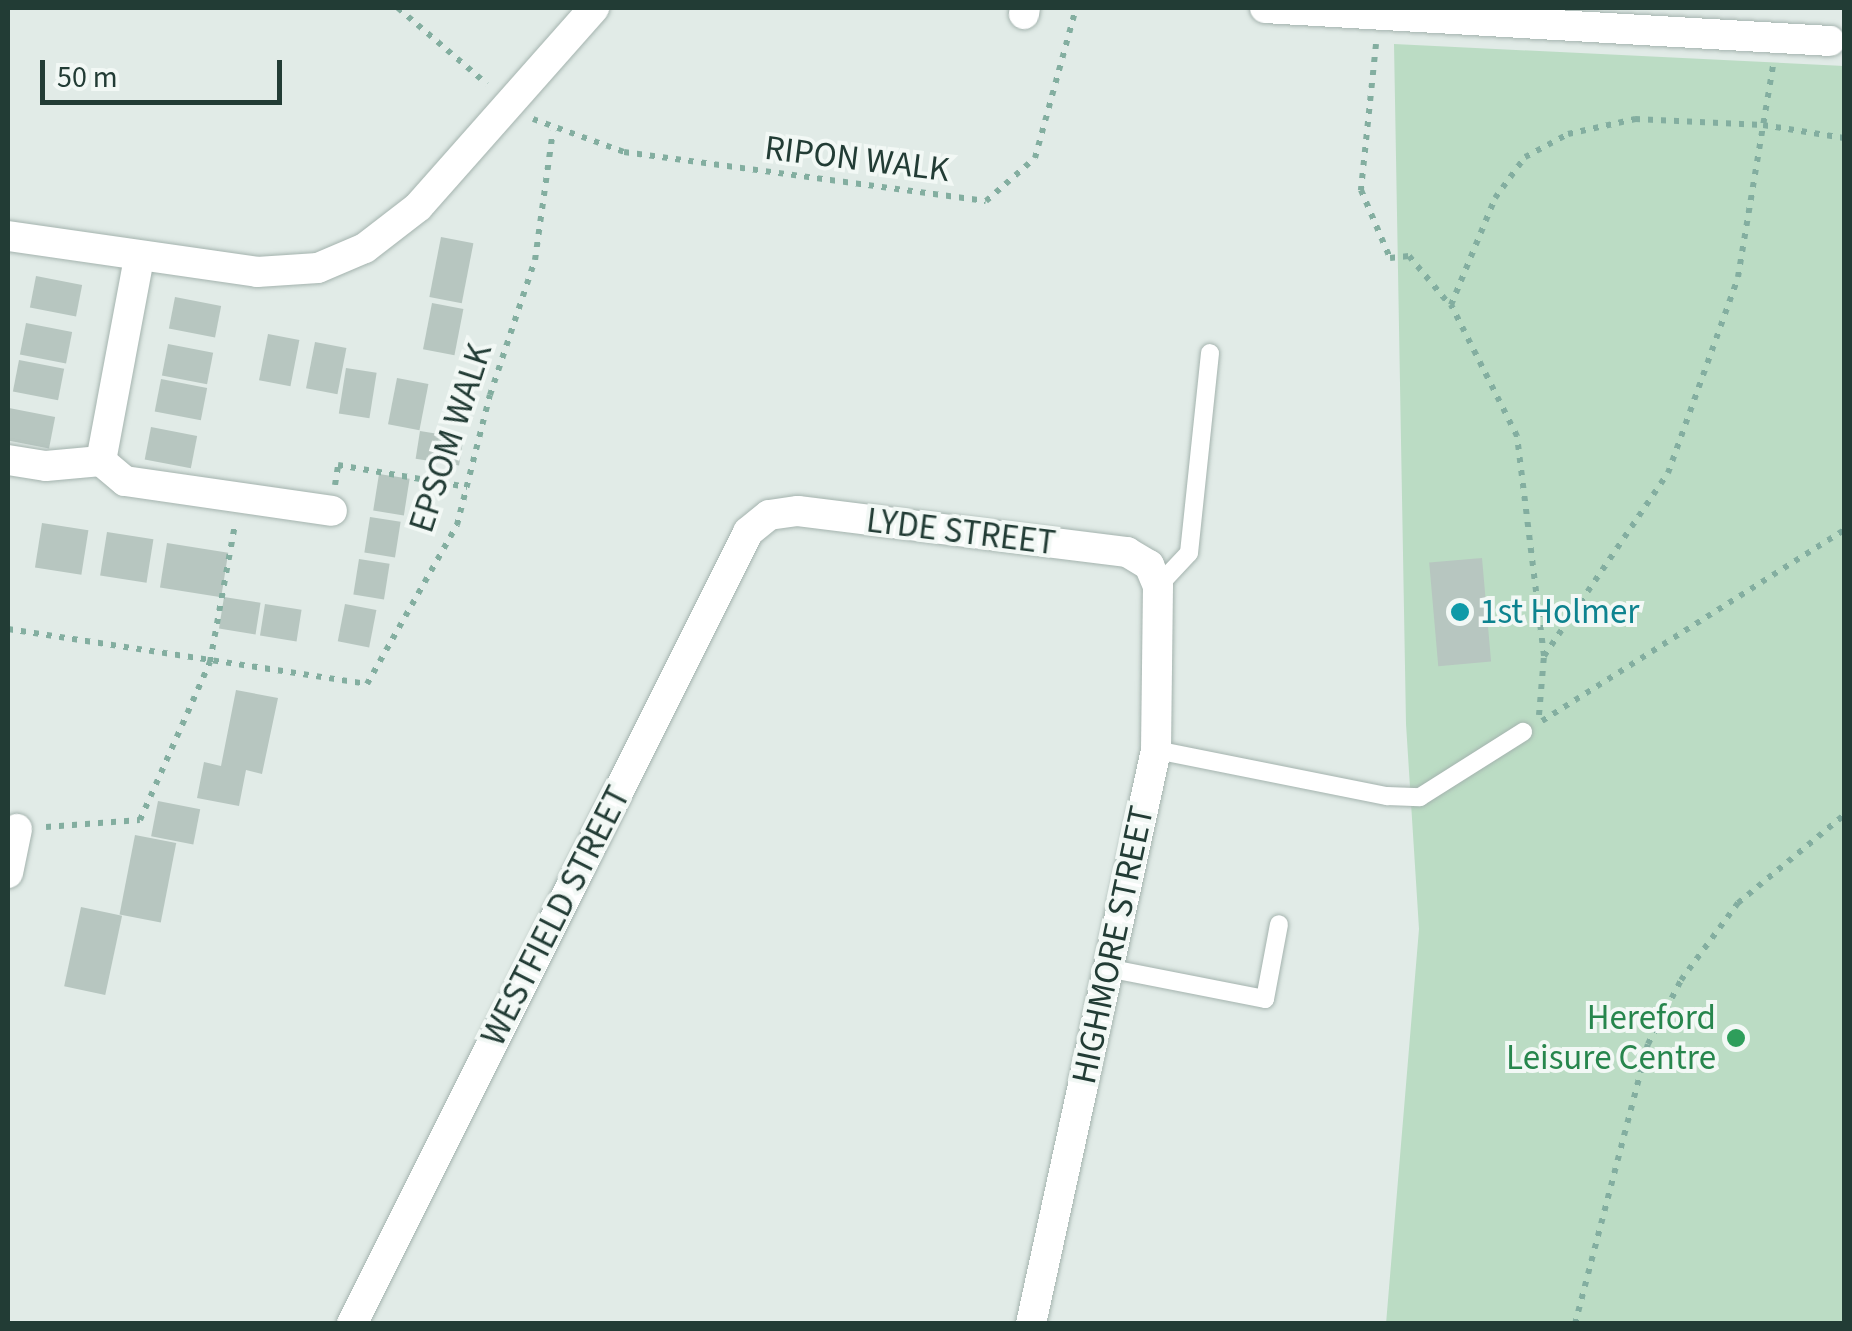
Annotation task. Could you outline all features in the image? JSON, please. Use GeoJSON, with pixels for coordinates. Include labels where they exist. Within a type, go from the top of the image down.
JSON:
{"type":"FeatureCollection","features":[{"type":"Feature","properties":{"kind":"street"},"geometry":{"type":"LineString","coordinates":[[8,236],[257,272],[318,268],[365,248],[418,207],[512,106],[594,8]]}},
{"type":"Feature","properties":{"kind":"street"},"geometry":{"type":"LineString","coordinates":[[1265,8],[1366,14],[1782,22],[1830,42]]}},
{"type":"Feature","properties":{"kind":"street"},"geometry":{"type":"LineString","coordinates":[[101,460],[140,258]]}},
{"type":"Feature","properties":{"kind":"street"},"geometry":{"type":"LineString","coordinates":[[8,460],[46,466],[101,460],[126,481],[332,512]]}},
{"type":"Feature","properties":{"kind":"street","name":"LYDE STREET"},"geometry":{"type":"LineString","coordinates":[[769,515],[798,511],[1128,552],[1154,576]]}},
{"type":"Feature","properties":{"kind":"street","name":"WESTFIELD STREET"},"geometry":{"type":"LineString","coordinates":[[352,1324],[748,532],[769,515]]}},
{"type":"Feature","properties":{"kind":"street","name":"HIGHMORE STREET"},"geometry":{"type":"LineString","coordinates":[[1030,1324],[1156,750],[1154,576]]}},
{"type":"Feature","properties":{"kind":"street"},"geometry":{"type":"LineString","coordinates":[[8,873],[17,829]]}},
{"type":"Feature","properties":{"kind":"lane"},"geometry":{"type":"LineString","coordinates":[[1154,576],[1189,552],[1210,353]]}},
{"type":"Feature","properties":{"kind":"lane"},"geometry":{"type":"LineString","coordinates":[[1156,750],[1387,796],[1420,797],[1531,728]]}},
{"type":"Feature","properties":{"kind":"lane"},"geometry":{"type":"LineString","coordinates":[[1107,968],[1265,1000],[1279,924]]}},
{"type":"Feature","properties":{"kind":"path","name":"RIPON WALK"},"geometry":{"type":"LineString","coordinates":[[398,8],[512,106],[553,131],[624,152],[986,200],[1036,158],[1076,8]]}},
{"type":"Feature","properties":{"kind":"path"},"geometry":{"type":"LineString","coordinates":[[1366,14],[1362,190],[1390,258],[1408,256],[1451,305],[1517,436],[1544,656],[1531,728]]}},
{"type":"Feature","properties":{"kind":"path"},"geometry":{"type":"LineString","coordinates":[[1544,656],[1668,473],[1738,277],[1782,22]]}},
{"type":"Feature","properties":{"kind":"path"},"geometry":{"type":"LineString","coordinates":[[1451,305],[1495,198],[1526,157],[1568,134],[1635,118],[1762,124],[1844,138]]}},
{"type":"Feature","properties":{"kind":"path","name":"EPSOM WALK"},"geometry":{"type":"LineString","coordinates":[[8,629],[367,684],[457,525],[490,395],[535,260],[553,131]]}},
{"type":"Feature","properties":{"kind":"path"},"geometry":{"type":"LineString","coordinates":[[332,512],[338,465],[468,487]]}},
{"type":"Feature","properties":{"kind":"path"},"geometry":{"type":"LineString","coordinates":[[17,829],[140,820],[210,662],[239,498]]}},
{"type":"Feature","properties":{"kind":"path"},"geometry":{"type":"LineString","coordinates":[[1531,728],[1844,530]]}},
{"type":"Feature","properties":{"kind":"path"},"geometry":{"type":"LineString","coordinates":[[1575,1324],[1648,1044],[1681,980],[1738,903],[1844,815]]}},
{"type":"Feature","properties":{"kind":"green space"},"geometry":{"type":"Polygon","coordinates":[[[1394,44],[1844,66],[1844,1323],[1386,1324],[1419,929],[1406,724],[1394,44]]]}},
{"type":"Feature","properties":{"kind":"building"},"geometry":{"type":"Polygon","coordinates":[[[441,237],[473,243],[462,303],[429,297],[441,237]]]}},
{"type":"Feature","properties":{"kind":"building"},"geometry":{"type":"Polygon","coordinates":[[[36,276],[82,285],[76,316],[30,307],[36,276]]]}},
{"type":"Feature","properties":{"kind":"building"},"geometry":{"type":"Polygon","coordinates":[[[175,297],[221,306],[215,337],[169,328],[175,297]]]}},
{"type":"Feature","properties":{"kind":"building"},"geometry":{"type":"Polygon","coordinates":[[[432,303],[463,309],[454,355],[423,349],[432,303]]]}},
{"type":"Feature","properties":{"kind":"building"},"geometry":{"type":"Polygon","coordinates":[[[26,323],[72,332],[66,363],[20,354],[26,323]]]}},
{"type":"Feature","properties":{"kind":"building"},"geometry":{"type":"Polygon","coordinates":[[[268,334],[299,340],[290,386],[259,380],[268,334]]]}},
{"type":"Feature","properties":{"kind":"building"},"geometry":{"type":"Polygon","coordinates":[[[315,342],[346,348],[337,394],[306,388],[315,342]]]}},
{"type":"Feature","properties":{"kind":"building"},"geometry":{"type":"Polygon","coordinates":[[[168,344],[213,353],[207,384],[162,375],[168,344]]]}},
{"type":"Feature","properties":{"kind":"building"},"geometry":{"type":"Polygon","coordinates":[[[19,360],[64,369],[58,400],[13,391],[19,360]]]}},
{"type":"Feature","properties":{"kind":"building"},"geometry":{"type":"Polygon","coordinates":[[[346,368],[377,373],[369,418],[339,413],[346,368]]]}},
{"type":"Feature","properties":{"kind":"building"},"geometry":{"type":"Polygon","coordinates":[[[397,378],[428,384],[419,430],[388,424],[397,378]]]}},
{"type":"Feature","properties":{"kind":"building"},"geometry":{"type":"Polygon","coordinates":[[[161,379],[207,388],[201,420],[155,411],[161,379]]]}},
{"type":"Feature","properties":{"kind":"building"},"geometry":{"type":"Polygon","coordinates":[[[9,408],[55,417],[49,448],[8,440],[9,408]]]}},
{"type":"Feature","properties":{"kind":"building"},"geometry":{"type":"Polygon","coordinates":[[[151,427],[197,436],[191,468],[145,459],[151,427]]]}},
{"type":"Feature","properties":{"kind":"building"},"geometry":{"type":"Polygon","coordinates":[[[420,431],[463,438],[459,466],[416,459],[420,431]]]}},
{"type":"Feature","properties":{"kind":"building"},"geometry":{"type":"Polygon","coordinates":[[[379,474],[410,479],[404,515],[373,511],[379,474]]]}},
{"type":"Feature","properties":{"kind":"building"},"geometry":{"type":"Polygon","coordinates":[[[370,517],[401,522],[395,557],[364,553],[370,517]]]}},
{"type":"Feature","properties":{"kind":"building"},"geometry":{"type":"Polygon","coordinates":[[[42,523],[88,530],[81,575],[35,567],[42,523]]]}},
{"type":"Feature","properties":{"kind":"building"},"geometry":{"type":"Polygon","coordinates":[[[107,532],[153,539],[147,583],[100,575],[107,532]]]}},
{"type":"Feature","properties":{"kind":"building"},"geometry":{"type":"Polygon","coordinates":[[[167,543],[228,553],[221,597],[160,587],[167,543]]]}},
{"type":"Feature","properties":{"kind":"building","name":"1st Holmer"},"geometry":{"type":"Polygon","coordinates":[[[1482,558],[1491,662],[1438,666],[1429,563],[1482,558]]]}},
{"type":"Feature","properties":{"kind":"building"},"geometry":{"type":"Polygon","coordinates":[[[359,559],[390,564],[384,599],[353,595],[359,559]]]}},
{"type":"Feature","properties":{"kind":"building"},"geometry":{"type":"Polygon","coordinates":[[[224,597],[261,603],[256,634],[219,629],[224,597]]]}},
{"type":"Feature","properties":{"kind":"building"},"geometry":{"type":"Polygon","coordinates":[[[265,604],[302,610],[297,641],[260,636],[265,604]]]}},
{"type":"Feature","properties":{"kind":"building"},"geometry":{"type":"Polygon","coordinates":[[[345,604],[376,610],[369,647],[338,641],[345,604]]]}},
{"type":"Feature","properties":{"kind":"building"},"geometry":{"type":"Polygon","coordinates":[[[236,690],[278,698],[262,774],[246,770],[239,806],[197,798],[204,762],[221,766],[236,690]]]}},
{"type":"Feature","properties":{"kind":"building"},"geometry":{"type":"Polygon","coordinates":[[[158,801],[200,809],[193,845],[151,836],[158,801]]]}},
{"type":"Feature","properties":{"kind":"building"},"geometry":{"type":"Polygon","coordinates":[[[135,835],[176,843],[161,923],[120,915],[135,835]]]}},
{"type":"Feature","properties":{"kind":"building"},"geometry":{"type":"Polygon","coordinates":[[[81,907],[122,916],[105,995],[64,986],[81,907]]]}},
{"type":"Feature","properties":{"kind":"place","name":"1st Holmer"},"geometry":{"type":"Point","coordinates":[1460,612]}},
{"type":"Feature","properties":{"kind":"place","name":"Hereford Leisure Centre"},"geometry":{"type":"Point","coordinates":[1736,1038]}}]}
